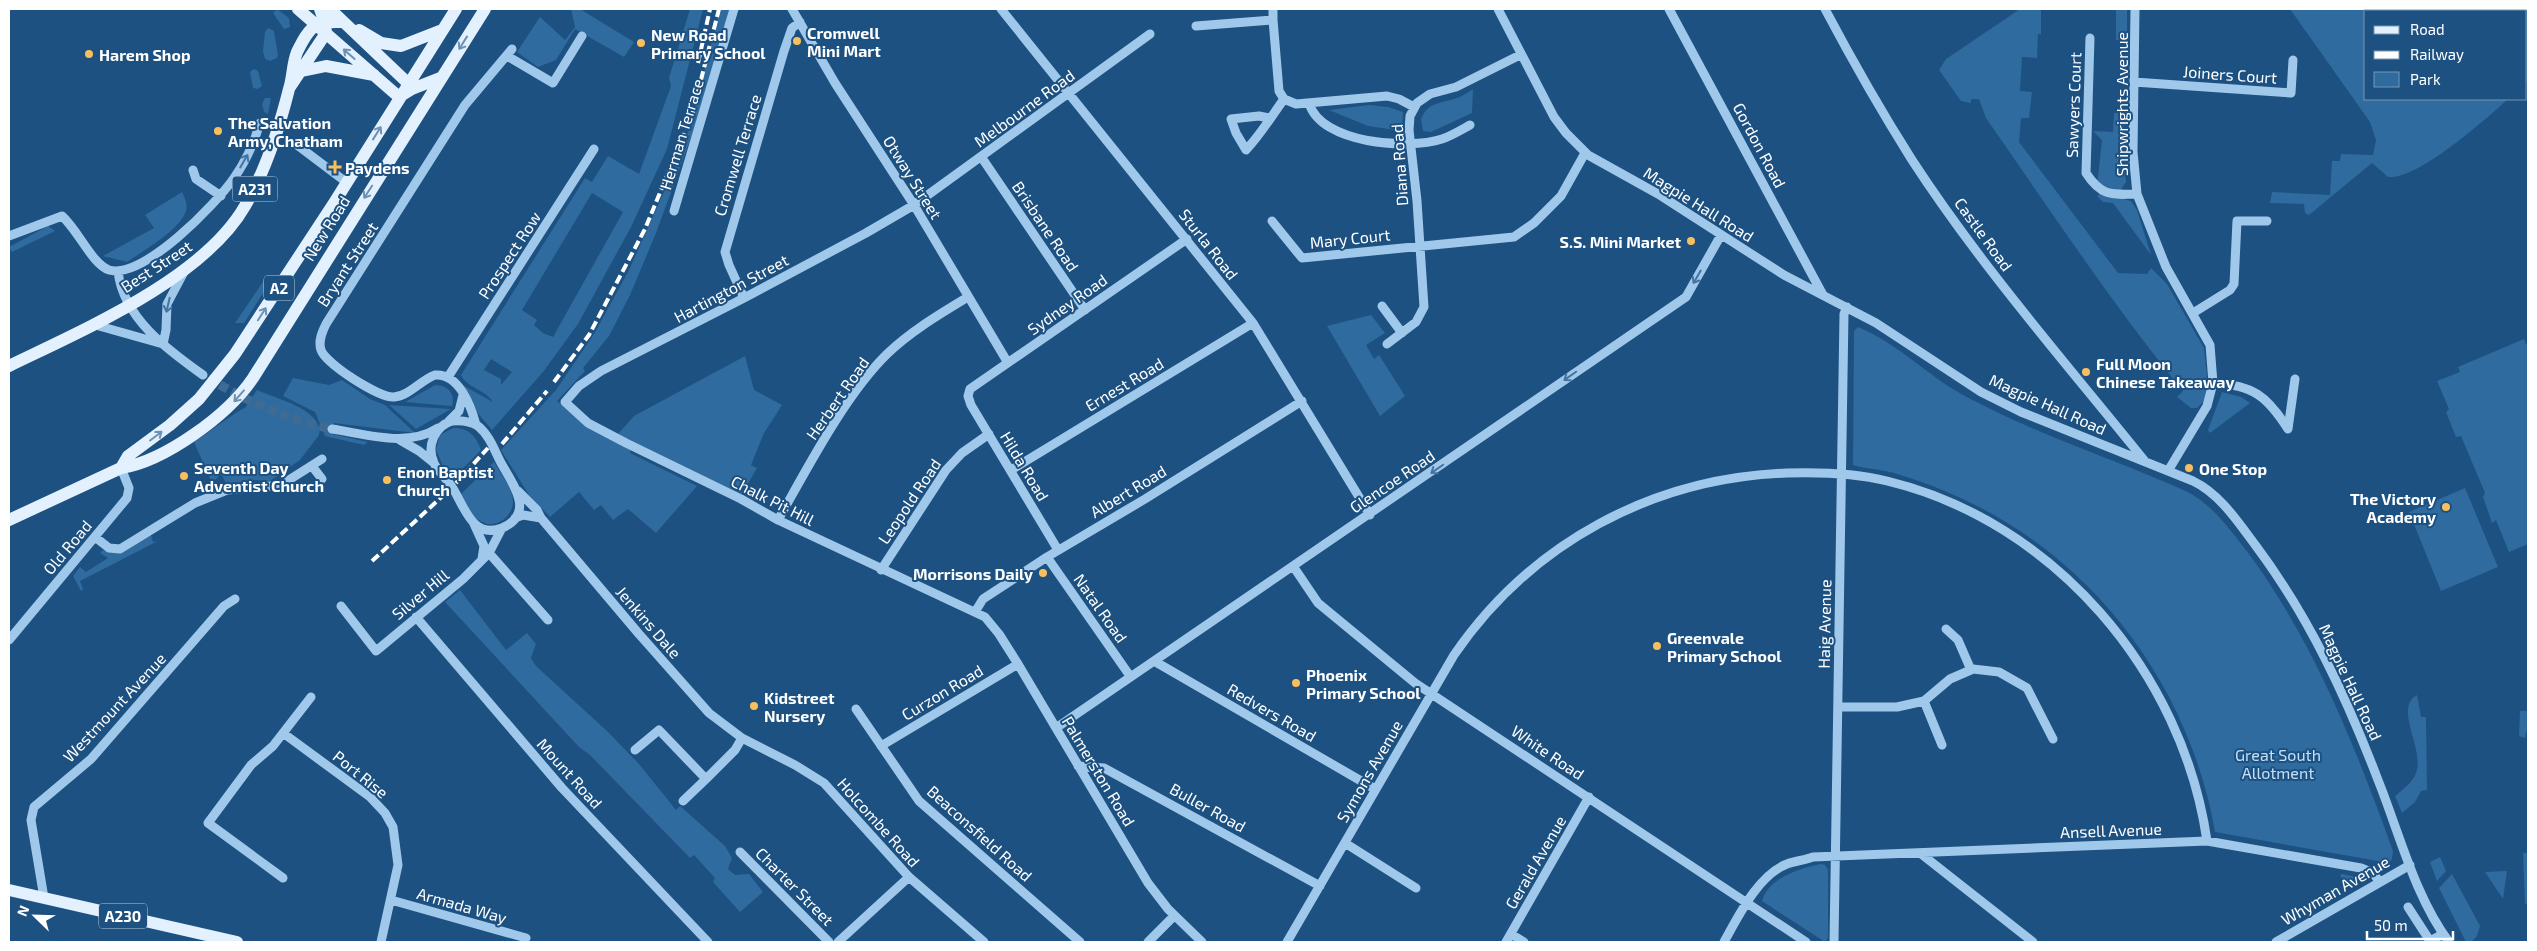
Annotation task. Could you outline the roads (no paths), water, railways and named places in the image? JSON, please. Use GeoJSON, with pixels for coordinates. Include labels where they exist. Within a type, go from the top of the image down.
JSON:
{"type":"FeatureCollection","features":[{"type":"Feature","properties":{"kind":"main road"},"geometry":{"type":"LineString","coordinates":[[298,9],[323,27],[399,97]]}},
{"type":"Feature","properties":{"kind":"main road"},"geometry":{"type":"LineString","coordinates":[[320,9],[323,27]]}},
{"type":"Feature","properties":{"kind":"main road"},"geometry":{"type":"LineString","coordinates":[[330,9],[411,86],[420,109]]}},
{"type":"Feature","properties":{"kind":"main road","name":"New Road"},"geometry":{"type":"LineString","coordinates":[[121,468],[128,456],[181,416],[210,387],[248,336],[399,97],[411,86],[456,9]]}},
{"type":"Feature","properties":{"kind":"main road","name":"New Road"},"geometry":{"type":"LineString","coordinates":[[9,520],[121,468],[135,466],[184,440],[219,416],[237,400],[253,378],[420,109],[485,9]]}},
{"type":"Feature","properties":{"kind":"main road"},"geometry":{"type":"LineString","coordinates":[[323,27],[343,22],[378,41],[392,45],[408,45],[442,30]]}},
{"type":"Feature","properties":{"kind":"main road","name":"Best Street"},"geometry":{"type":"LineString","coordinates":[[290,87],[302,71],[323,27]]}},
{"type":"Feature","properties":{"kind":"main road","name":"Best Street"},"geometry":{"type":"LineString","coordinates":[[9,366],[147,294],[185,270],[224,235],[244,208],[260,179],[290,87],[292,67],[297,53],[308,33],[323,27]]}},
{"type":"Feature","properties":{"kind":"main road"},"geometry":{"type":"LineString","coordinates":[[302,71],[326,66],[374,75]]}},
{"type":"Feature","properties":{"kind":"main road"},"geometry":{"type":"LineString","coordinates":[[411,86],[441,77]]}},
{"type":"Feature","properties":{"kind":"main road","name":"A230"},"geometry":{"type":"LineString","coordinates":[[9,890],[237,942]]}},
{"type":"Feature","properties":{"kind":"street","name":"Herman Terrace"},"geometry":{"type":"LineString","coordinates":[[674,211],[734,9]]}},
{"type":"Feature","properties":{"kind":"street","name":"Otway Street"},"geometry":{"type":"LineString","coordinates":[[792,9],[835,83],[914,205],[1008,363]]}},
{"type":"Feature","properties":{"kind":"street","name":"Sturla Road"},"geometry":{"type":"LineString","coordinates":[[1001,9],[1187,239],[1252,324],[1302,401],[1370,515]]}},
{"type":"Feature","properties":{"kind":"street"},"geometry":{"type":"LineString","coordinates":[[1273,9],[1280,91],[1284,99],[1294,103],[1309,103],[1386,96],[1400,99],[1414,107]]}},
{"type":"Feature","properties":{"kind":"street","name":"Magpie Hall Road"},"geometry":{"type":"LineString","coordinates":[[1498,9],[1557,122],[1584,153],[1658,194],[1784,275],[1847,307],[1902,339],[1958,378],[1998,401],[2144,460],[2203,487],[2219,501],[2266,560],[2302,612],[2358,727],[2410,865],[2446,938]]}},
{"type":"Feature","properties":{"kind":"street","name":"Gordon Road"},"geometry":{"type":"LineString","coordinates":[[1669,9],[1824,296]]}},
{"type":"Feature","properties":{"kind":"street","name":"Castle Road"},"geometry":{"type":"LineString","coordinates":[[1825,9],[1882,111],[1943,204],[2011,297],[2144,460]]}},
{"type":"Feature","properties":{"kind":"street","name":"Shipwrights Avenue"},"geometry":{"type":"LineString","coordinates":[[2135,9],[2133,152],[2137,194],[2166,267],[2210,345],[2213,383],[2207,406],[2168,471]]}},
{"type":"Feature","properties":{"kind":"street"},"geometry":{"type":"LineString","coordinates":[[1196,26],[1273,20]]}},
{"type":"Feature","properties":{"kind":"street","name":"Cromwell Terrace"},"geometry":{"type":"LineString","coordinates":[[744,298],[728,265],[725,252],[784,51],[792,28],[800,22]]}},
{"type":"Feature","properties":{"kind":"street","name":"Melbourne Road"},"geometry":{"type":"LineString","coordinates":[[914,205],[982,158],[1150,34]]}},
{"type":"Feature","properties":{"kind":"street","name":"Bryant Street"},"geometry":{"type":"LineString","coordinates":[[448,377],[435,375],[403,394],[384,396],[328,361],[320,347],[321,337],[465,105],[510,53],[553,83],[582,36]]}},
{"type":"Feature","properties":{"kind":"street","name":"Sawyers Court"},"geometry":{"type":"LineString","coordinates":[[2090,38],[2086,173],[2096,188],[2108,194],[2137,194]]}},
{"type":"Feature","properties":{"kind":"street","name":"Diana Road"},"geometry":{"type":"LineString","coordinates":[[1387,344],[1416,322],[1424,307],[1410,144],[1409,120],[1414,107],[1430,94],[1456,88],[1520,54]]}},
{"type":"Feature","properties":{"kind":"street","name":"Joiners Court"},"geometry":{"type":"LineString","coordinates":[[2134,82],[2291,93],[2293,60]]}},
{"type":"Feature","properties":{"kind":"street"},"geometry":{"type":"LineString","coordinates":[[1269,118],[1259,116],[1232,119],[1236,133],[1246,150],[1263,132],[1269,118],[1284,99]]}},
{"type":"Feature","properties":{"kind":"street"},"geometry":{"type":"LineString","coordinates":[[1309,103],[1317,118],[1340,132],[1368,140],[1410,144],[1442,139],[1470,126]]}},
{"type":"Feature","properties":{"kind":"street"},"geometry":{"type":"LineString","coordinates":[[9,236],[62,216],[73,225],[98,262],[105,268],[118,271],[129,270],[161,250],[194,223],[221,196],[248,156],[260,123]]}},
{"type":"Feature","properties":{"kind":"street"},"geometry":{"type":"LineString","coordinates":[[296,145],[346,182]]}},
{"type":"Feature","properties":{"kind":"street","name":"Prospect Row"},"geometry":{"type":"LineString","coordinates":[[448,377],[594,149]]}},
{"type":"Feature","properties":{"kind":"street"},"geometry":{"type":"LineString","coordinates":[[1420,246],[1514,237],[1534,223],[1561,196],[1584,153]]}},
{"type":"Feature","properties":{"kind":"street","name":"Brisbane Road"},"geometry":{"type":"LineString","coordinates":[[982,158],[1086,310]]}},
{"type":"Feature","properties":{"kind":"street"},"geometry":{"type":"LineString","coordinates":[[193,170],[196,178],[221,196]]}},
{"type":"Feature","properties":{"kind":"street","name":"Hartington Street"},"geometry":{"type":"LineString","coordinates":[[565,402],[579,386],[601,371],[744,298],[866,233],[914,205]]}},
{"type":"Feature","properties":{"kind":"street","name":"Mary Court"},"geometry":{"type":"LineString","coordinates":[[1272,221],[1302,258],[1420,246]]}},
{"type":"Feature","properties":{"kind":"street"},"geometry":{"type":"LineString","coordinates":[[2193,313],[2230,290],[2234,284],[2237,221],[2267,221]]}},
{"type":"Feature","properties":{"kind":"street","name":"Glencoe Road"},"geometry":{"type":"LineString","coordinates":[[1056,728],[1370,515],[1686,296],[1721,235]]}},
{"type":"Feature","properties":{"kind":"street","name":"Sydney Road"},"geometry":{"type":"LineString","coordinates":[[968,396],[970,389],[1187,239]]}},
{"type":"Feature","properties":{"kind":"street"},"geometry":{"type":"LineString","coordinates":[[163,344],[166,330],[167,304],[185,270]]}},
{"type":"Feature","properties":{"kind":"street"},"geometry":{"type":"LineString","coordinates":[[118,271],[120,284],[145,327],[163,344],[203,375]]}},
{"type":"Feature","properties":{"kind":"street","name":"Herbert Road"},"geometry":{"type":"LineString","coordinates":[[778,520],[851,399],[877,365],[922,325],[968,297]]}},
{"type":"Feature","properties":{"kind":"street"},"geometry":{"type":"LineString","coordinates":[[1382,306],[1402,333]]}},
{"type":"Feature","properties":{"kind":"street","name":"Haig Avenue"},"geometry":{"type":"LineString","coordinates":[[1834,942],[1844,314],[1847,307]]}},
{"type":"Feature","properties":{"kind":"street"},"geometry":{"type":"LineString","coordinates":[[96,322],[99,326],[163,344]]}},
{"type":"Feature","properties":{"kind":"street","name":"Ernest Road"},"geometry":{"type":"LineString","coordinates":[[1011,470],[1252,324]]}},
{"type":"Feature","properties":{"kind":"street"},"geometry":{"type":"LineString","coordinates":[[448,377],[458,384],[473,413],[476,425]]}},
{"type":"Feature","properties":{"kind":"street"},"geometry":{"type":"LineString","coordinates":[[2213,383],[2234,384],[2252,390],[2273,406],[2288,429],[2295,379]]}},
{"type":"Feature","properties":{"kind":"street"},"geometry":{"type":"LineString","coordinates":[[400,440],[418,437],[449,421],[459,411],[463,395]]}},
{"type":"Feature","properties":{"kind":"street","name":"Hilda Road"},"geometry":{"type":"LineString","coordinates":[[968,396],[1058,550]]}},
{"type":"Feature","properties":{"kind":"street","name":"Albert Road"},"geometry":{"type":"LineString","coordinates":[[976,612],[983,599],[1047,557],[1145,500],[1302,401]]}},
{"type":"Feature","properties":{"kind":"street","name":"Chalk Pit Hill"},"geometry":{"type":"LineString","coordinates":[[565,402],[588,423],[778,520],[881,570],[976,612]]}},
{"type":"Feature","properties":{"kind":"street"},"geometry":{"type":"LineString","coordinates":[[449,421],[465,421],[476,425]]}},
{"type":"Feature","properties":{"kind":"street","name":"Jenkins Dale"},"geometry":{"type":"LineString","coordinates":[[476,425],[484,433],[518,491],[537,510],[541,518],[698,701],[717,720],[742,738]]}},
{"type":"Feature","properties":{"kind":"street"},"geometry":{"type":"LineString","coordinates":[[434,463],[431,446],[440,427]]}},
{"type":"Feature","properties":{"kind":"street"},"geometry":{"type":"LineString","coordinates":[[332,428],[400,440],[419,450],[434,463],[444,475],[474,524],[484,546],[486,556],[548,620]]}},
{"type":"Feature","properties":{"kind":"street","name":"Leopold Road"},"geometry":{"type":"LineString","coordinates":[[881,570],[946,470],[962,453],[989,434]]}},
{"type":"Feature","properties":{"kind":"street"},"geometry":{"type":"LineString","coordinates":[[95,537],[109,548],[120,549],[195,503],[227,490],[281,485],[322,459]]}},
{"type":"Feature","properties":{"kind":"street"},"geometry":{"type":"LineString","coordinates":[[312,466],[322,479]]}},
{"type":"Feature","properties":{"kind":"street","name":"Old Road"},"geometry":{"type":"LineString","coordinates":[[9,640],[130,492],[121,468]]}},
{"type":"Feature","properties":{"kind":"street","name":"Symons Avenue"},"geometry":{"type":"LineString","coordinates":[[1287,942],[1431,693],[1473,627],[1501,597],[1573,538],[1624,510],[1672,491],[1730,478],[1802,472],[1874,478],[1903,485],[1973,513],[2028,547],[2079,590],[2126,645],[2156,691],[2172,722],[2196,788],[2207,841]]}},
{"type":"Feature","properties":{"kind":"street"},"geometry":{"type":"LineString","coordinates":[[515,518],[520,509],[518,491]]}},
{"type":"Feature","properties":{"kind":"street"},"geometry":{"type":"LineString","coordinates":[[474,524],[490,530],[502,528],[515,518],[523,515],[541,518]]}},
{"type":"Feature","properties":{"kind":"street","name":"Silver Hill"},"geometry":{"type":"LineString","coordinates":[[341,606],[376,651],[463,578],[486,556],[502,528]]}},
{"type":"Feature","properties":{"kind":"street","name":"Natal Road"},"geometry":{"type":"LineString","coordinates":[[1047,557],[1130,676]]}},
{"type":"Feature","properties":{"kind":"street","name":"White Road"},"geometry":{"type":"LineString","coordinates":[[1293,566],[1322,608],[1405,675],[1806,942]]}},
{"type":"Feature","properties":{"kind":"street","name":"Westmount Avenue"},"geometry":{"type":"LineString","coordinates":[[44,898],[31,820],[34,807],[88,762],[224,606],[235,599]]}},
{"type":"Feature","properties":{"kind":"street","name":"Palmerston Road"},"geometry":{"type":"LineString","coordinates":[[976,612],[985,617],[993,626],[1018,664],[1144,876],[1174,916],[1202,942]]}},
{"type":"Feature","properties":{"kind":"street","name":"Mount Road"},"geometry":{"type":"LineString","coordinates":[[416,617],[562,788],[708,942]]}},
{"type":"Feature","properties":{"kind":"street"},"geometry":{"type":"LineString","coordinates":[[1946,629],[1958,640],[1971,670]]}},
{"type":"Feature","properties":{"kind":"street","name":"Redvers Road"},"geometry":{"type":"LineString","coordinates":[[1154,661],[1375,789]]}},
{"type":"Feature","properties":{"kind":"street","name":"Curzon Road"},"geometry":{"type":"LineString","coordinates":[[881,746],[1018,664]]}},
{"type":"Feature","properties":{"kind":"street"},"geometry":{"type":"LineString","coordinates":[[1838,707],[1897,707],[1924,702],[1950,679],[1971,670],[1999,672],[2027,688],[2053,739]]}},
{"type":"Feature","properties":{"kind":"street"},"geometry":{"type":"LineString","coordinates":[[283,878],[208,823],[251,765],[273,746],[311,697]]}},
{"type":"Feature","properties":{"kind":"street"},"geometry":{"type":"LineString","coordinates":[[1924,702],[1942,745]]}},
{"type":"Feature","properties":{"kind":"street","name":"Beaconsfield Road"},"geometry":{"type":"LineString","coordinates":[[856,709],[919,801],[1080,942]]}},
{"type":"Feature","properties":{"kind":"street"},"geometry":{"type":"LineString","coordinates":[[635,750],[659,730],[706,779]]}},
{"type":"Feature","properties":{"kind":"street","name":"Port Rise"},"geometry":{"type":"LineString","coordinates":[[283,732],[370,797],[388,819],[395,833],[398,857],[391,900],[381,942]]}},
{"type":"Feature","properties":{"kind":"street"},"geometry":{"type":"LineString","coordinates":[[684,801],[735,750],[742,738]]}},
{"type":"Feature","properties":{"kind":"street","name":"Holcombe Road"},"geometry":{"type":"LineString","coordinates":[[742,738],[795,764],[824,783],[909,877],[984,942]]}},
{"type":"Feature","properties":{"kind":"street","name":"Buller Road"},"geometry":{"type":"LineString","coordinates":[[1078,766],[1104,768],[1320,886]]}},
{"type":"Feature","properties":{"kind":"street","name":"Gerald Avenue"},"geometry":{"type":"LineString","coordinates":[[1509,938],[1589,798]]}},
{"type":"Feature","properties":{"kind":"street","name":"Ansell Avenue"},"geometry":{"type":"LineString","coordinates":[[1724,942],[1747,902],[1760,885],[1787,864],[1813,857],[2207,841],[2364,869],[2373,873],[2379,881]]}},
{"type":"Feature","properties":{"kind":"street"},"geometry":{"type":"LineString","coordinates":[[1345,843],[1416,888]]}},
{"type":"Feature","properties":{"kind":"street","name":"Charter Street"},"geometry":{"type":"LineString","coordinates":[[740,852],[829,942]]}},
{"type":"Feature","properties":{"kind":"street"},"geometry":{"type":"LineString","coordinates":[[1920,852],[2033,942]]}},
{"type":"Feature","properties":{"kind":"street","name":"Whyman Avenue"},"geometry":{"type":"LineString","coordinates":[[2276,942],[2379,881],[2410,865]]}},
{"type":"Feature","properties":{"kind":"street"},"geometry":{"type":"LineString","coordinates":[[838,942],[909,877]]}},
{"type":"Feature","properties":{"kind":"street","name":"Armada Way"},"geometry":{"type":"LineString","coordinates":[[391,900],[526,938]]}},
{"type":"Feature","properties":{"kind":"street"},"geometry":{"type":"LineString","coordinates":[[2408,908],[2430,941],[2446,938]]}},
{"type":"Feature","properties":{"kind":"street"},"geometry":{"type":"LineString","coordinates":[[1148,942],[1174,916]]}},
{"type":"Feature","properties":{"kind":"street"},"geometry":{"type":"LineString","coordinates":[[1509,938],[1524,942]]}},
{"type":"Feature","properties":{"kind":"tunnel"},"geometry":{"type":"LineString","coordinates":[[208,378],[268,409],[332,429]]}},
{"type":"Feature","properties":{"kind":"railway"},"geometry":{"type":"LineString","coordinates":[[698,63],[710,9]]}},
{"type":"Feature","properties":{"kind":"railway"},"geometry":{"type":"LineString","coordinates":[[554,382],[589,335],[645,229],[692,115],[719,9]]}},
{"type":"Feature","properties":{"kind":"railway"},"geometry":{"type":"LineString","coordinates":[[502,444],[547,391]]}},
{"type":"Feature","properties":{"kind":"railway"},"geometry":{"type":"LineString","coordinates":[[456,483],[488,448]]}},
{"type":"Feature","properties":{"kind":"railway"},"geometry":{"type":"LineString","coordinates":[[372,561],[447,492]]}},
{"type":"Feature","properties":{"kind":"place","name":"Cromwell Mini Mart"},"geometry":{"type":"Point","coordinates":[797,41]}},
{"type":"Feature","properties":{"kind":"place","name":"New Road Primary School"},"geometry":{"type":"Point","coordinates":[641,43]}},
{"type":"Feature","properties":{"kind":"place","name":"Harem Shop"},"geometry":{"type":"Point","coordinates":[89,54]}},
{"type":"Feature","properties":{"kind":"place","name":"The Salvation Army, Chatham"},"geometry":{"type":"Point","coordinates":[218,131]}},
{"type":"Feature","properties":{"kind":"place","name":"Paydens"},"geometry":{"type":"Point","coordinates":[335,167]}},
{"type":"Feature","properties":{"kind":"place","name":"S.S. Mini Market"},"geometry":{"type":"Point","coordinates":[1691,241]}},
{"type":"Feature","properties":{"kind":"place","name":"Full Moon Chinese Takeaway"},"geometry":{"type":"Point","coordinates":[2086,372]}},
{"type":"Feature","properties":{"kind":"place","name":"One Stop"},"geometry":{"type":"Point","coordinates":[2189,468]}},
{"type":"Feature","properties":{"kind":"place","name":"Seventh Day Adventist Church"},"geometry":{"type":"Point","coordinates":[184,476]}},
{"type":"Feature","properties":{"kind":"place","name":"Enon Baptist Church"},"geometry":{"type":"Point","coordinates":[387,480]}},
{"type":"Feature","properties":{"kind":"place","name":"The Victory Academy"},"geometry":{"type":"Point","coordinates":[2446,507]}},
{"type":"Feature","properties":{"kind":"place","name":"Morrisons Daily"},"geometry":{"type":"Point","coordinates":[1043,573]}},
{"type":"Feature","properties":{"kind":"place","name":"Greenvale Primary School"},"geometry":{"type":"Point","coordinates":[1657,646]}},
{"type":"Feature","properties":{"kind":"place","name":"Phoenix Primary School"},"geometry":{"type":"Point","coordinates":[1296,683]}},
{"type":"Feature","properties":{"kind":"place","name":"Kidstreet Nursery"},"geometry":{"type":"Point","coordinates":[754,706]}},
{"type":"Feature","properties":{"kind":"park label","name":"Great South Allotment"},"geometry":{"type":"Point","coordinates":[2278,763]}}]}
